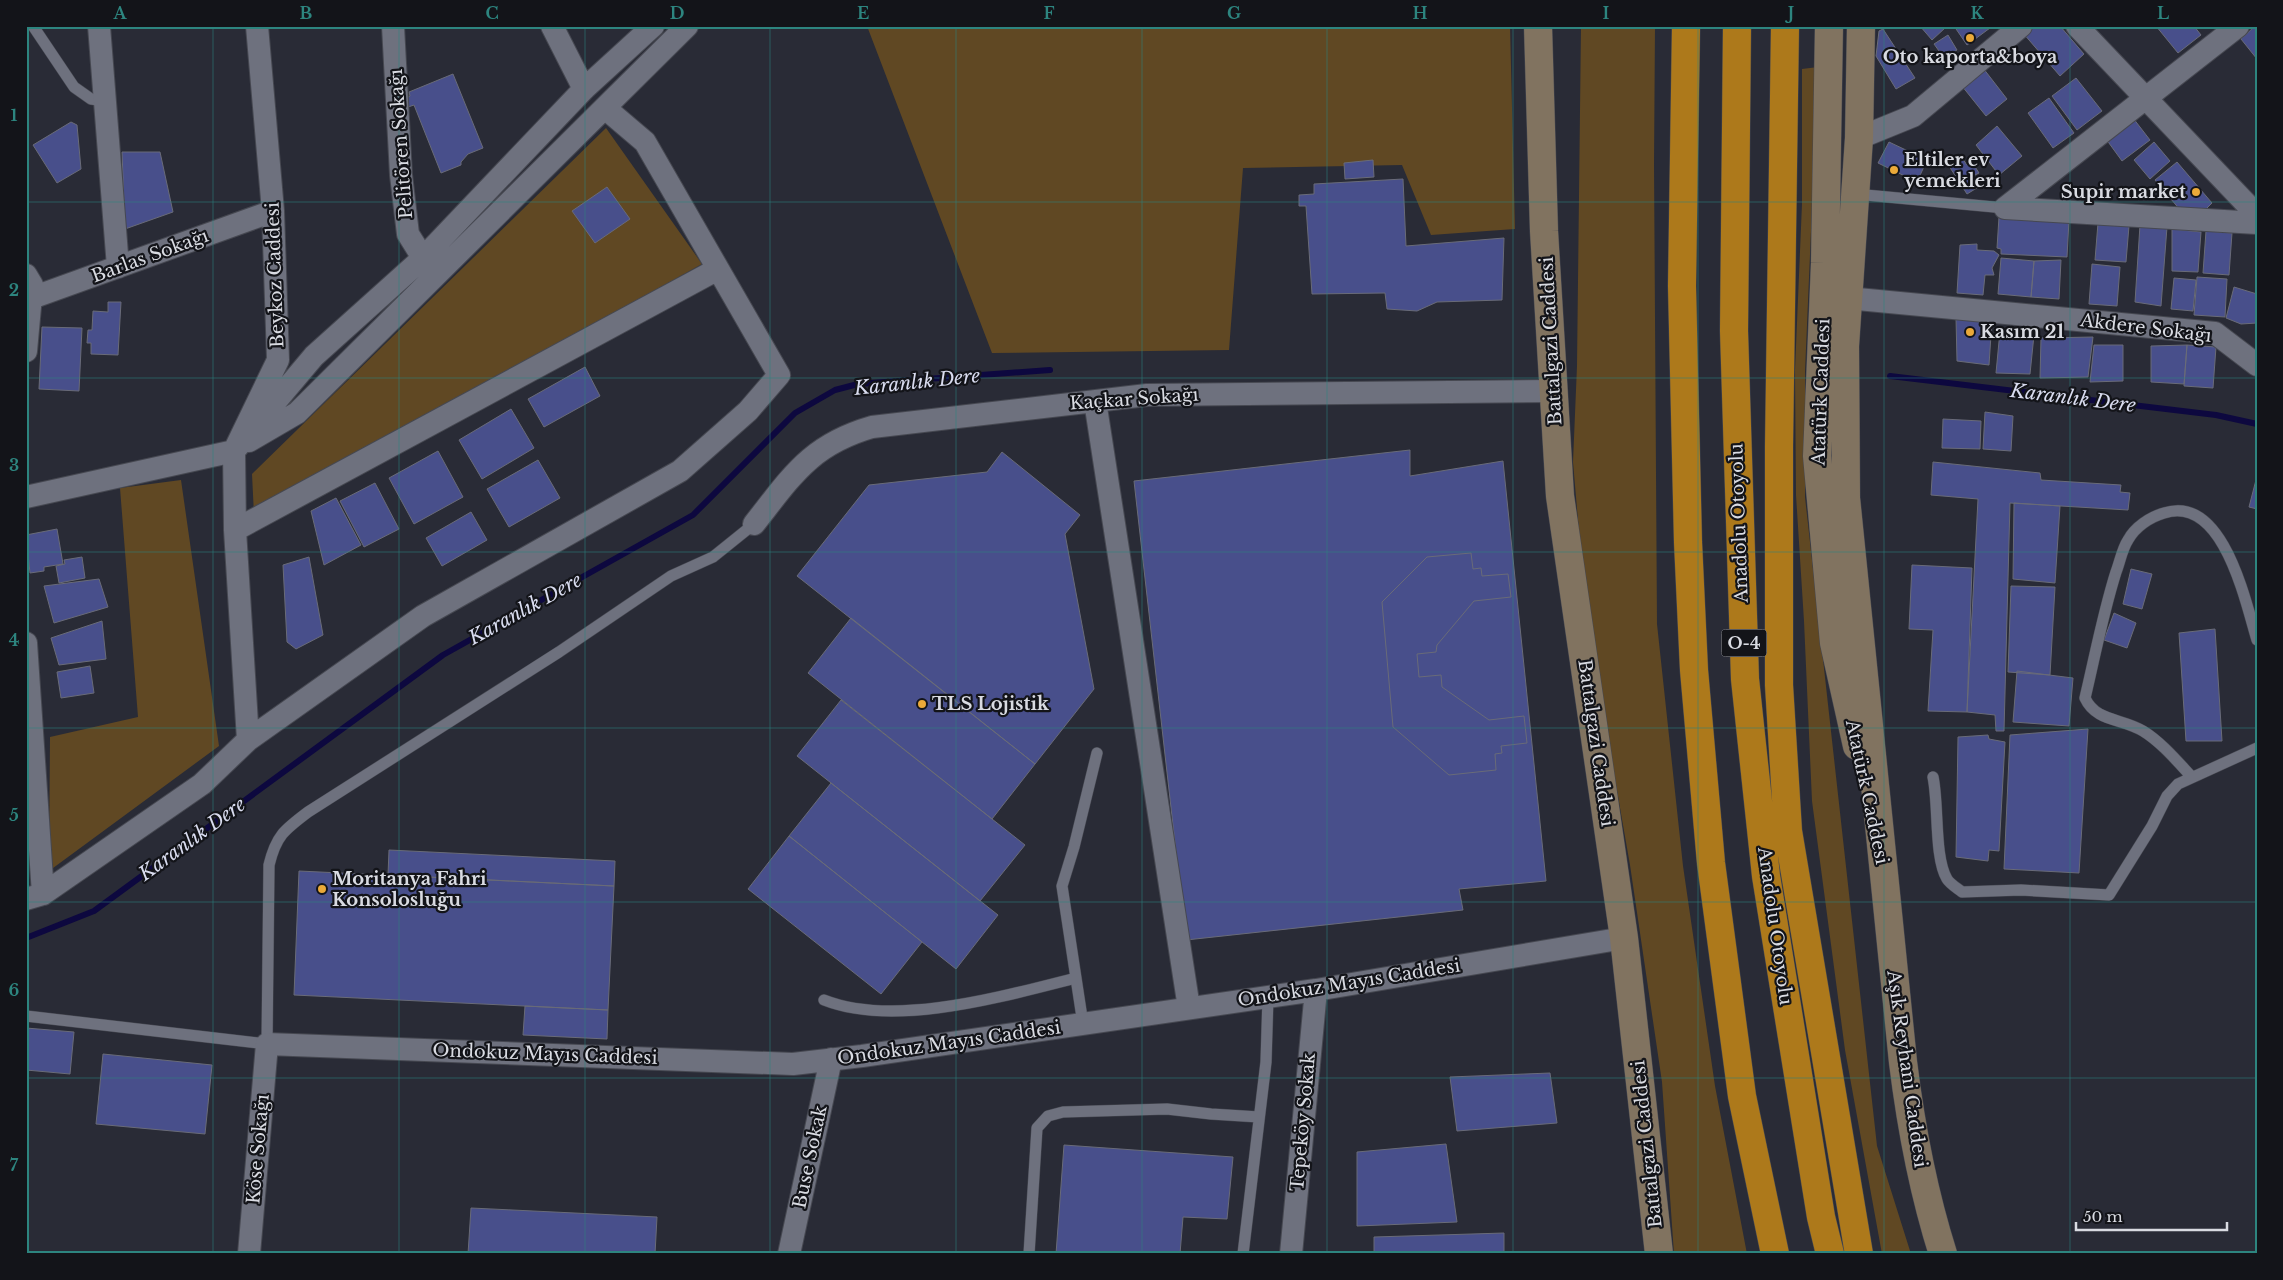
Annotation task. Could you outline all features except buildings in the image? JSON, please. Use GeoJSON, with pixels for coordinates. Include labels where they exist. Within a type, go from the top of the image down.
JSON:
{"type":"FeatureCollection","features":[{"type":"Feature","properties":{"kind":"highway"},"geometry":{"type":"LineString","coordinates":[[1686,26],[1682,286],[1688,542],[1694,670],[1711,863],[1742,1096],[1775,1254]]}},
{"type":"Feature","properties":{"kind":"highway","name":"Anadolu Otoyolu"},"geometry":{"type":"LineString","coordinates":[[1737,26],[1734,331],[1746,679],[1766,876],[1821,1217],[1830,1254]]}},
{"type":"Feature","properties":{"kind":"highway"},"geometry":{"type":"LineString","coordinates":[[1785,26],[1779,447],[1779,685],[1788,831],[1859,1254]]}},
{"type":"Feature","properties":{"kind":"main road","name":"Battalgazi Caddesi"},"geometry":{"type":"LineString","coordinates":[[1538,26],[1544,231],[1560,496],[1624,938],[1659,1254]]}},
{"type":"Feature","properties":{"kind":"main road","name":"Battalgazi Caddesi"},"geometry":{"type":"LineString","coordinates":[[1544,231],[1556,61],[1556,26]]}},
{"type":"Feature","properties":{"kind":"main road","name":"Atatürk Caddesi"},"geometry":{"type":"LineString","coordinates":[[1829,26],[1825,263],[1817,456],[1833,634],[1886,882]]}},
{"type":"Feature","properties":{"kind":"main road","name":"Atatürk Caddesi"},"geometry":{"type":"LineString","coordinates":[[1861,26],[1859,138],[1847,298],[1844,389],[1846,498],[1886,882]]}},
{"type":"Feature","properties":{"kind":"main road","name":"Aşık Reyhani Caddesi"},"geometry":{"type":"LineString","coordinates":[[1886,882],[1894,976],[1910,1117],[1931,1217],[1943,1254]]}},
{"type":"Feature","properties":{"kind":"street"},"geometry":{"type":"LineString","coordinates":[[98,26],[118,267]]}},
{"type":"Feature","properties":{"kind":"street","name":"Beykoz Caddesi"},"geometry":{"type":"LineString","coordinates":[[234,451],[278,360],[273,211],[257,26]]}},
{"type":"Feature","properties":{"kind":"street","name":"Pelitören Sokağı"},"geometry":{"type":"LineString","coordinates":[[393,26],[401,175],[408,234],[423,258]]}},
{"type":"Feature","properties":{"kind":"street"},"geometry":{"type":"LineString","coordinates":[[552,26],[584,89]]}},
{"type":"Feature","properties":{"kind":"street"},"geometry":{"type":"LineString","coordinates":[[248,740],[235,530],[234,451],[314,356],[423,258],[584,89],[653,26]]}},
{"type":"Feature","properties":{"kind":"street"},"geometry":{"type":"LineString","coordinates":[[26,497],[234,451],[297,413],[687,26]]}},
{"type":"Feature","properties":{"kind":"street"},"geometry":{"type":"LineString","coordinates":[[1859,138],[1912,116],[2021,26]]}},
{"type":"Feature","properties":{"kind":"street"},"geometry":{"type":"LineString","coordinates":[[2077,26],[2257,215]]}},
{"type":"Feature","properties":{"kind":"street"},"geometry":{"type":"LineString","coordinates":[[2005,208],[2238,26]]}},
{"type":"Feature","properties":{"kind":"street"},"geometry":{"type":"LineString","coordinates":[[35,896],[202,784],[248,740],[423,616],[680,471],[748,411],[779,375],[644,142],[605,108]]}},
{"type":"Feature","properties":{"kind":"street"},"geometry":{"type":"LineString","coordinates":[[2005,208],[2257,223]]}},
{"type":"Feature","properties":{"kind":"street","name":"Barlas Sokağı"},"geometry":{"type":"LineString","coordinates":[[28,299],[273,211]]}},
{"type":"Feature","properties":{"kind":"street"},"geometry":{"type":"LineString","coordinates":[[235,530],[718,269]]}},
{"type":"Feature","properties":{"kind":"street"},"geometry":{"type":"LineString","coordinates":[[26,275],[32,285],[28,299],[26,351]]}},
{"type":"Feature","properties":{"kind":"street","name":"Akdere Sokağı"},"geometry":{"type":"LineString","coordinates":[[1847,298],[2215,333],[2257,366]]}},
{"type":"Feature","properties":{"kind":"street","name":"Kaçkar Sokağı"},"geometry":{"type":"LineString","coordinates":[[754,524],[805,462],[822,448],[855,432],[894,424],[1146,395],[1554,391]]}},
{"type":"Feature","properties":{"kind":"street"},"geometry":{"type":"LineString","coordinates":[[1095,401],[1189,1008]]}},
{"type":"Feature","properties":{"kind":"street"},"geometry":{"type":"LineString","coordinates":[[26,643],[35,896]]}},
{"type":"Feature","properties":{"kind":"street","name":"Ondokuz Mayıs Caddesi"},"geometry":{"type":"LineString","coordinates":[[267,1044],[793,1064],[1316,990],[1624,938]]}},
{"type":"Feature","properties":{"kind":"street","name":"Tepeköy Sokak"},"geometry":{"type":"LineString","coordinates":[[1291,1254],[1316,990]]}},
{"type":"Feature","properties":{"kind":"street","name":"Köse Sokağı"},"geometry":{"type":"LineString","coordinates":[[249,1254],[267,1044]]}},
{"type":"Feature","properties":{"kind":"street","name":"Buse Sokak"},"geometry":{"type":"LineString","coordinates":[[789,1254],[830,1060]]}},
{"type":"Feature","properties":{"kind":"lane"},"geometry":{"type":"LineString","coordinates":[[33,26],[74,87],[91,99],[104,102]]}},
{"type":"Feature","properties":{"kind":"lane"},"geometry":{"type":"LineString","coordinates":[[1855,194],[2005,208]]}},
{"type":"Feature","properties":{"kind":"lane"},"geometry":{"type":"LineString","coordinates":[[2191,776],[2143,731],[2122,722],[2105,719],[2089,707],[2085,698],[2111,590],[2127,541],[2133,533],[2157,515],[2172,510],[2183,510],[2193,513],[2215,532],[2232,562],[2244,593],[2257,640]]}},
{"type":"Feature","properties":{"kind":"lane"},"geometry":{"type":"LineString","coordinates":[[26,1016],[267,1044],[269,865],[274,844],[288,827],[308,812],[559,652],[671,576],[713,557],[754,524]]}},
{"type":"Feature","properties":{"kind":"lane"},"geometry":{"type":"LineString","coordinates":[[1933,777],[1941,865],[1948,881],[1962,892],[2021,890],[2109,895],[2152,826],[2167,796],[2178,784],[2191,776],[2257,748]]}},
{"type":"Feature","properties":{"kind":"lane"},"geometry":{"type":"LineString","coordinates":[[1083,1024],[1062,886],[1098,753]]}},
{"type":"Feature","properties":{"kind":"lane"},"geometry":{"type":"LineString","coordinates":[[824,1000],[859,1010],[888,1011],[932,1008],[985,1001],[1076,978]]}},
{"type":"Feature","properties":{"kind":"lane"},"geometry":{"type":"LineString","coordinates":[[1243,1254],[1266,1062],[1268,997]]}},
{"type":"Feature","properties":{"kind":"lane"},"geometry":{"type":"LineString","coordinates":[[1029,1254],[1037,1128],[1048,1116],[1063,1112],[1168,1109],[1211,1114],[1259,1116]]}},
{"type":"Feature","properties":{"kind":"shaded area"},"geometry":{"type":"Polygon","coordinates":[[[867,26],[1510,26],[1515,229],[1431,235],[1402,165],[1243,168],[1229,350],[992,353],[867,26]]]}},
{"type":"Feature","properties":{"kind":"shaded area"},"geometry":{"type":"Polygon","coordinates":[[[1581,26],[1655,26],[1657,624],[1683,866],[1715,1086],[1747,1254],[1674,1254],[1662,1082],[1630,865],[1586,613],[1573,462],[1577,366],[1581,26]]]}},
{"type":"Feature","properties":{"kind":"shaded area"},"geometry":{"type":"Polygon","coordinates":[[[1818,67],[1805,372],[1805,497],[1877,1146],[1911,1254],[1882,1254],[1845,1050],[1812,801],[1796,495],[1795,370],[1802,204],[1802,69],[1818,67]]]}},
{"type":"Feature","properties":{"kind":"shaded area"},"geometry":{"type":"Polygon","coordinates":[[[606,128],[702,264],[254,515],[252,474],[606,128]]]}},
{"type":"Feature","properties":{"kind":"shaded area"},"geometry":{"type":"Polygon","coordinates":[[[181,480],[219,746],[49,871],[50,737],[138,717],[120,488],[181,480]]]}},
{"type":"Feature","properties":{"kind":"waterway","name":"Karanlık Dere"},"geometry":{"type":"LineString","coordinates":[[26,938],[94,911],[443,655],[693,515],[795,413],[835,390],[858,384],[1050,370]]}},
{"type":"Feature","properties":{"kind":"waterway","name":"Karanlık Dere"},"geometry":{"type":"LineString","coordinates":[[1890,376],[2216,415],[2257,424]]}},
{"type":"Feature","properties":{"kind":"place","name":"Oto kaporta&boya"},"geometry":{"type":"Point","coordinates":[1970,38]}},
{"type":"Feature","properties":{"kind":"place","name":"Eltiler ev yemekleri"},"geometry":{"type":"Point","coordinates":[1894,170]}},
{"type":"Feature","properties":{"kind":"place","name":"Supir market"},"geometry":{"type":"Point","coordinates":[2196,192]}},
{"type":"Feature","properties":{"kind":"place","name":"Kasım 21"},"geometry":{"type":"Point","coordinates":[1970,332]}},
{"type":"Feature","properties":{"kind":"place","name":"TLS Lojistik"},"geometry":{"type":"Point","coordinates":[922,704]}},
{"type":"Feature","properties":{"kind":"place","name":"Moritanya Fahri Konsolosluğu"},"geometry":{"type":"Point","coordinates":[322,889]}}]}
